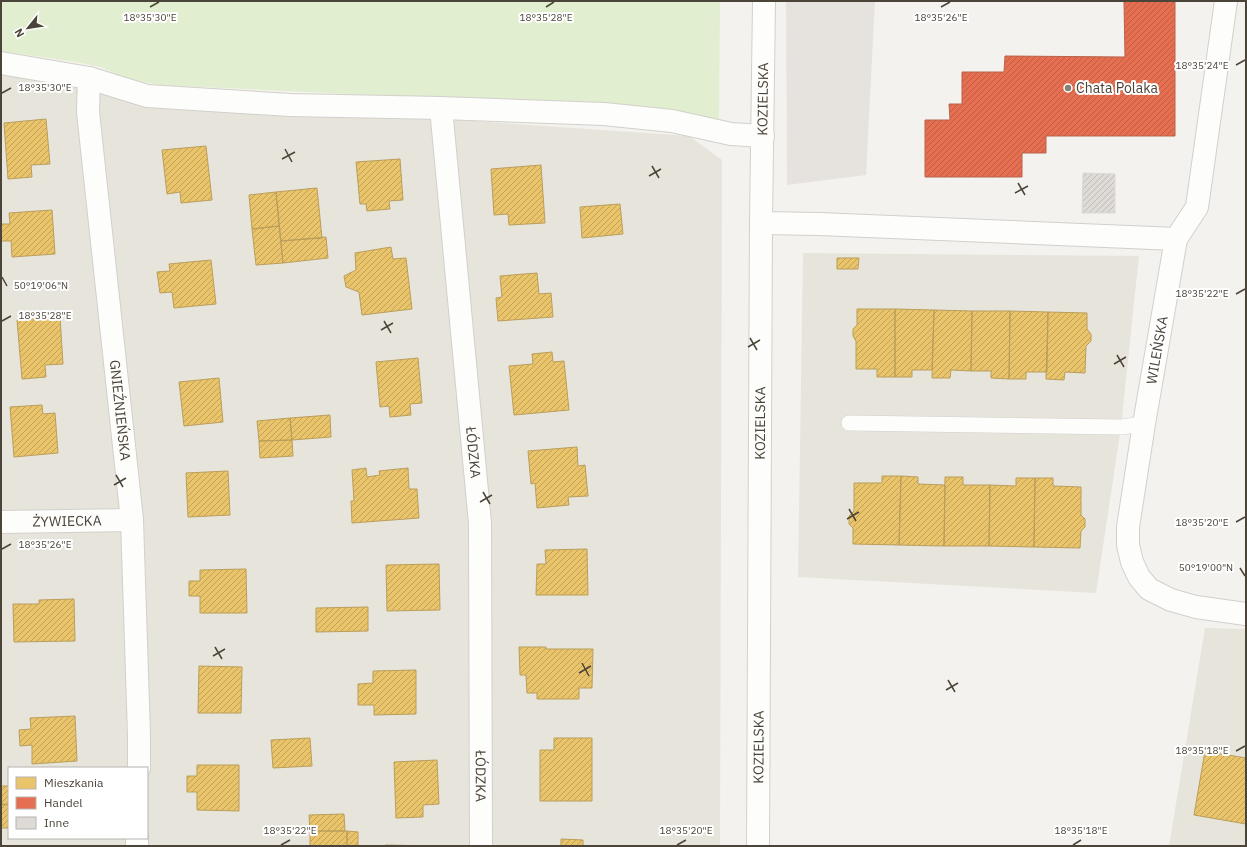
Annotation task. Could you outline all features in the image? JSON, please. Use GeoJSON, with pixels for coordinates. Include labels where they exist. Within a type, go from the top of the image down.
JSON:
{"type":"FeatureCollection","features":[{"type":"Feature","properties":{"kind":"street","name":"KOZIELSKA"},"geometry":{"type":"LineString","coordinates":[[758,846],[761,223],[764,1]]}},
{"type":"Feature","properties":{"kind":"street","name":"WILEŃSKA"},"geometry":{"type":"LineString","coordinates":[[1226,1],[1197,207],[1176,239],[1144,424],[1128,527],[1128,545],[1132,562],[1138,577],[1149,589],[1171,600],[1196,607],[1246,614]]}},
{"type":"Feature","properties":{"kind":"street"},"geometry":{"type":"LineString","coordinates":[[1,63],[89,78],[147,96],[290,105],[441,108],[604,114],[672,121],[731,134],[763,136]]}},
{"type":"Feature","properties":{"kind":"street","name":"GNIEŹNIEŃSKA"},"geometry":{"type":"LineString","coordinates":[[89,78],[88,112],[132,520],[139,767]]}},
{"type":"Feature","properties":{"kind":"street","name":"ŁÓDZKA"},"geometry":{"type":"LineString","coordinates":[[441,108],[480,523],[481,846]]}},
{"type":"Feature","properties":{"kind":"street"},"geometry":{"type":"LineString","coordinates":[[761,223],[1176,239]]}},
{"type":"Feature","properties":{"kind":"street","name":"ŻYWIECKA"},"geometry":{"type":"LineString","coordinates":[[1,522],[132,520]]}},
{"type":"Feature","properties":{"kind":"lane"},"geometry":{"type":"LineString","coordinates":[[849,423],[1121,428],[1144,424]]}},
{"type":"Feature","properties":{"kind":"shaded area"},"geometry":{"type":"Polygon","coordinates":[[[786,1],[875,1],[866,175],[787,185],[786,1]]]}},
{"type":"Feature","properties":{"kind":"shaded area"},"geometry":{"type":"Polygon","coordinates":[[[1,74],[445,119],[689,136],[722,160],[720,846],[1,846],[1,74]]]}},
{"type":"Feature","properties":{"kind":"shaded area"},"geometry":{"type":"Polygon","coordinates":[[[803,253],[1139,256],[1121,427],[1096,593],[798,577],[803,253]]]}},
{"type":"Feature","properties":{"kind":"shaded area"},"geometry":{"type":"Polygon","coordinates":[[[1205,628],[1246,629],[1246,846],[1169,846],[1205,628]]]}},
{"type":"Feature","properties":{"kind":"green space"},"geometry":{"type":"Polygon","coordinates":[[[1,1],[720,1],[719,119],[611,104],[436,98],[160,85],[127,79],[101,67],[1,51],[1,1]]]}},
{"type":"Feature","properties":{"kind":"building: Mieszkania"},"geometry":{"type":"Polygon","coordinates":[[[46,119],[50,164],[31,165],[32,177],[8,179],[4,123],[46,119]]]}},
{"type":"Feature","properties":{"kind":"building: Mieszkania"},"geometry":{"type":"Polygon","coordinates":[[[206,146],[212,200],[181,203],[180,192],[167,194],[162,150],[206,146]]]}},
{"type":"Feature","properties":{"kind":"building: Mieszkania"},"geometry":{"type":"Polygon","coordinates":[[[400,159],[403,200],[389,201],[390,209],[367,211],[366,204],[360,204],[356,162],[400,159]]]}},
{"type":"Feature","properties":{"kind":"building: Mieszkania"},"geometry":{"type":"Polygon","coordinates":[[[541,165],[545,223],[509,225],[508,214],[494,215],[491,169],[541,165]]]}},
{"type":"Feature","properties":{"kind":"building: Mieszkania"},"geometry":{"type":"Polygon","coordinates":[[[317,188],[322,238],[281,241],[276,192],[317,188]]]}},
{"type":"Feature","properties":{"kind":"building: Mieszkania"},"geometry":{"type":"Polygon","coordinates":[[[276,192],[279,226],[252,229],[249,195],[276,192]]]}},
{"type":"Feature","properties":{"kind":"building: Mieszkania"},"geometry":{"type":"Polygon","coordinates":[[[620,204],[623,234],[582,238],[580,207],[620,204]]]}},
{"type":"Feature","properties":{"kind":"building: Mieszkania"},"geometry":{"type":"Polygon","coordinates":[[[52,210],[55,254],[12,257],[11,241],[1,241],[1,224],[10,224],[9,213],[52,210]]]}},
{"type":"Feature","properties":{"kind":"building: Mieszkania"},"geometry":{"type":"Polygon","coordinates":[[[279,226],[283,263],[256,265],[252,229],[279,226]]]}},
{"type":"Feature","properties":{"kind":"building: Mieszkania"},"geometry":{"type":"Polygon","coordinates":[[[326,237],[328,258],[283,263],[281,241],[326,237]]]}},
{"type":"Feature","properties":{"kind":"building: Mieszkania"},"geometry":{"type":"Polygon","coordinates":[[[391,247],[393,259],[406,258],[412,309],[362,315],[359,292],[346,287],[344,276],[356,270],[355,253],[391,247]]]}},
{"type":"Feature","properties":{"kind":"building: Mieszkania"},"geometry":{"type":"Polygon","coordinates":[[[837,258],[859,258],[858,269],[837,269],[837,258]]]}},
{"type":"Feature","properties":{"kind":"building: Mieszkania"},"geometry":{"type":"Polygon","coordinates":[[[211,260],[216,304],[174,308],[172,292],[160,293],[157,272],[170,271],[169,264],[211,260]]]}},
{"type":"Feature","properties":{"kind":"building: Mieszkania"},"geometry":{"type":"Polygon","coordinates":[[[537,273],[539,294],[551,293],[553,317],[498,321],[496,298],[502,297],[500,276],[537,273]]]}},
{"type":"Feature","properties":{"kind":"building: Mieszkania"},"geometry":{"type":"Polygon","coordinates":[[[857,309],[895,309],[895,377],[877,377],[877,369],[856,369],[856,341],[853,336],[853,329],[857,325],[857,309]]]}},
{"type":"Feature","properties":{"kind":"building: Mieszkania"},"geometry":{"type":"Polygon","coordinates":[[[895,309],[934,310],[932,370],[912,370],[912,377],[895,377],[895,309]]]}},
{"type":"Feature","properties":{"kind":"building: Mieszkania"},"geometry":{"type":"Polygon","coordinates":[[[934,310],[972,311],[971,371],[951,370],[950,378],[932,378],[934,310]]]}},
{"type":"Feature","properties":{"kind":"building: Mieszkania"},"geometry":{"type":"Polygon","coordinates":[[[972,311],[1010,311],[1009,379],[991,378],[991,371],[971,371],[972,311]]]}},
{"type":"Feature","properties":{"kind":"building: Mieszkania"},"geometry":{"type":"Polygon","coordinates":[[[1010,311],[1048,312],[1047,372],[1026,372],[1026,379],[1009,379],[1010,311]]]}},
{"type":"Feature","properties":{"kind":"building: Mieszkania"},"geometry":{"type":"Polygon","coordinates":[[[1048,312],[1087,313],[1087,329],[1091,334],[1091,341],[1086,346],[1085,373],[1065,372],[1064,380],[1046,379],[1048,312]]]}},
{"type":"Feature","properties":{"kind":"building: Mieszkania"},"geometry":{"type":"Polygon","coordinates":[[[60,317],[63,364],[45,365],[46,377],[22,379],[17,320],[60,317]]]}},
{"type":"Feature","properties":{"kind":"building: Mieszkania"},"geometry":{"type":"Polygon","coordinates":[[[552,352],[553,362],[564,361],[569,410],[514,415],[509,366],[533,364],[532,354],[552,352]]]}},
{"type":"Feature","properties":{"kind":"building: Mieszkania"},"geometry":{"type":"Polygon","coordinates":[[[418,358],[422,403],[410,404],[411,415],[390,417],[389,406],[380,407],[376,362],[418,358]]]}},
{"type":"Feature","properties":{"kind":"building: Mieszkania"},"geometry":{"type":"Polygon","coordinates":[[[219,378],[223,422],[184,426],[179,382],[219,378]]]}},
{"type":"Feature","properties":{"kind":"building: Mieszkania"},"geometry":{"type":"Polygon","coordinates":[[[42,405],[43,414],[55,413],[58,453],[14,457],[10,407],[42,405]]]}},
{"type":"Feature","properties":{"kind":"building: Mieszkania"},"geometry":{"type":"Polygon","coordinates":[[[330,415],[331,437],[292,440],[290,418],[330,415]]]}},
{"type":"Feature","properties":{"kind":"building: Mieszkania"},"geometry":{"type":"Polygon","coordinates":[[[290,418],[292,440],[259,441],[257,421],[290,418]]]}},
{"type":"Feature","properties":{"kind":"building: Mieszkania"},"geometry":{"type":"Polygon","coordinates":[[[292,440],[293,456],[260,458],[259,441],[292,440]]]}},
{"type":"Feature","properties":{"kind":"building: Mieszkania"},"geometry":{"type":"Polygon","coordinates":[[[577,447],[578,466],[585,465],[588,496],[568,497],[569,505],[537,508],[535,483],[531,484],[528,451],[577,447]]]}},
{"type":"Feature","properties":{"kind":"building: Mieszkania"},"geometry":{"type":"Polygon","coordinates":[[[366,468],[367,477],[380,475],[379,471],[408,468],[409,489],[417,489],[419,518],[352,523],[351,501],[354,501],[352,470],[366,468]]]}},
{"type":"Feature","properties":{"kind":"building: Mieszkania"},"geometry":{"type":"Polygon","coordinates":[[[228,471],[230,515],[188,517],[186,473],[228,471]]]}},
{"type":"Feature","properties":{"kind":"building: Mieszkania"},"geometry":{"type":"Polygon","coordinates":[[[882,476],[901,476],[899,545],[853,544],[853,528],[849,524],[849,516],[854,511],[854,483],[882,483],[882,476]]]}},
{"type":"Feature","properties":{"kind":"building: Mieszkania"},"geometry":{"type":"Polygon","coordinates":[[[901,476],[918,477],[918,484],[945,485],[944,546],[899,545],[901,476]]]}},
{"type":"Feature","properties":{"kind":"building: Mieszkania"},"geometry":{"type":"Polygon","coordinates":[[[945,477],[963,477],[963,485],[990,485],[989,546],[944,546],[945,477]]]}},
{"type":"Feature","properties":{"kind":"building: Mieszkania"},"geometry":{"type":"Polygon","coordinates":[[[1016,478],[1035,478],[1034,547],[989,546],[990,485],[1016,486],[1016,478]]]}},
{"type":"Feature","properties":{"kind":"building: Mieszkania"},"geometry":{"type":"Polygon","coordinates":[[[1035,478],[1053,478],[1053,486],[1081,487],[1081,515],[1085,519],[1085,527],[1081,531],[1080,548],[1034,547],[1035,478]]]}},
{"type":"Feature","properties":{"kind":"building: Mieszkania"},"geometry":{"type":"Polygon","coordinates":[[[587,549],[588,595],[536,595],[537,564],[546,564],[545,550],[587,549]]]}},
{"type":"Feature","properties":{"kind":"building: Mieszkania"},"geometry":{"type":"Polygon","coordinates":[[[439,564],[440,610],[387,611],[386,565],[439,564]]]}},
{"type":"Feature","properties":{"kind":"building: Mieszkania"},"geometry":{"type":"Polygon","coordinates":[[[246,569],[247,613],[200,613],[200,596],[189,596],[189,581],[200,581],[200,570],[246,569]]]}},
{"type":"Feature","properties":{"kind":"building: Mieszkania"},"geometry":{"type":"Polygon","coordinates":[[[74,599],[75,641],[14,642],[13,604],[39,604],[39,600],[74,599]]]}},
{"type":"Feature","properties":{"kind":"building: Mieszkania"},"geometry":{"type":"Polygon","coordinates":[[[368,607],[368,631],[316,632],[316,608],[368,607]]]}},
{"type":"Feature","properties":{"kind":"building: Mieszkania"},"geometry":{"type":"Polygon","coordinates":[[[519,647],[546,647],[546,649],[593,649],[592,688],[579,688],[579,699],[537,699],[537,693],[527,693],[526,675],[520,675],[519,647]]]}},
{"type":"Feature","properties":{"kind":"building: Mieszkania"},"geometry":{"type":"Polygon","coordinates":[[[199,666],[242,667],[241,713],[198,713],[199,666]]]}},
{"type":"Feature","properties":{"kind":"building: Mieszkania"},"geometry":{"type":"Polygon","coordinates":[[[416,670],[416,714],[374,715],[374,705],[358,705],[358,684],[373,683],[373,671],[416,670]]]}},
{"type":"Feature","properties":{"kind":"building: Mieszkania"},"geometry":{"type":"Polygon","coordinates":[[[75,716],[77,761],[32,764],[32,745],[20,746],[19,730],[31,729],[30,718],[75,716]]]}},
{"type":"Feature","properties":{"kind":"building: Mieszkania"},"geometry":{"type":"Polygon","coordinates":[[[310,738],[312,766],[273,768],[271,740],[310,738]]]}},
{"type":"Feature","properties":{"kind":"building: Mieszkania"},"geometry":{"type":"Polygon","coordinates":[[[554,738],[592,738],[592,801],[540,801],[540,750],[554,750],[554,738]]]}},
{"type":"Feature","properties":{"kind":"building: Mieszkania"},"geometry":{"type":"Polygon","coordinates":[[[1205,751],[1246,758],[1246,824],[1194,815],[1205,751]]]}},
{"type":"Feature","properties":{"kind":"building: Mieszkania"},"geometry":{"type":"Polygon","coordinates":[[[437,760],[439,804],[423,805],[423,817],[396,818],[394,762],[437,760]]]}},
{"type":"Feature","properties":{"kind":"building: Mieszkania"},"geometry":{"type":"Polygon","coordinates":[[[197,765],[239,765],[239,811],[197,810],[197,792],[187,792],[187,776],[197,776],[197,765]]]}},
{"type":"Feature","properties":{"kind":"building: Mieszkania"},"geometry":{"type":"Polygon","coordinates":[[[1,786],[8,786],[8,805],[1,804],[1,786]]]}},
{"type":"Feature","properties":{"kind":"building: Mieszkania"},"geometry":{"type":"Polygon","coordinates":[[[1,804],[8,805],[8,828],[1,828],[1,804]]]}},
{"type":"Feature","properties":{"kind":"building: Mieszkania"},"geometry":{"type":"Polygon","coordinates":[[[344,814],[345,831],[310,831],[309,815],[344,814]]]}},
{"type":"Feature","properties":{"kind":"building: Mieszkania"},"geometry":{"type":"Polygon","coordinates":[[[310,831],[347,831],[347,846],[310,846],[310,831]]]}},
{"type":"Feature","properties":{"kind":"building: Mieszkania"},"geometry":{"type":"Polygon","coordinates":[[[347,831],[358,832],[358,846],[347,846],[347,831]]]}},
{"type":"Feature","properties":{"kind":"building: Mieszkania"},"geometry":{"type":"Polygon","coordinates":[[[561,839],[583,840],[583,846],[561,846],[561,839]]]}},
{"type":"Feature","properties":{"kind":"building: Mieszkania"},"geometry":{"type":"Polygon","coordinates":[[[385,845],[438,846],[385,846],[385,845]]]}},
{"type":"Feature","properties":{"kind":"building: Handel","name":"Chata Polaka"},"geometry":{"type":"Polygon","coordinates":[[[1124,1],[1175,1],[1175,136],[1046,136],[1046,153],[1022,153],[1022,177],[925,177],[925,120],[950,120],[949,104],[962,104],[962,72],[1004,72],[1005,56],[1125,57],[1124,1]]]}},
{"type":"Feature","properties":{"kind":"building: Inne"},"geometry":{"type":"Polygon","coordinates":[[[1083,173],[1115,174],[1115,213],[1082,213],[1083,173]]]}},
{"type":"Feature","properties":{"kind":"place","name":"Chata Polaka"},"geometry":{"type":"Point","coordinates":[1068,88]}}]}
